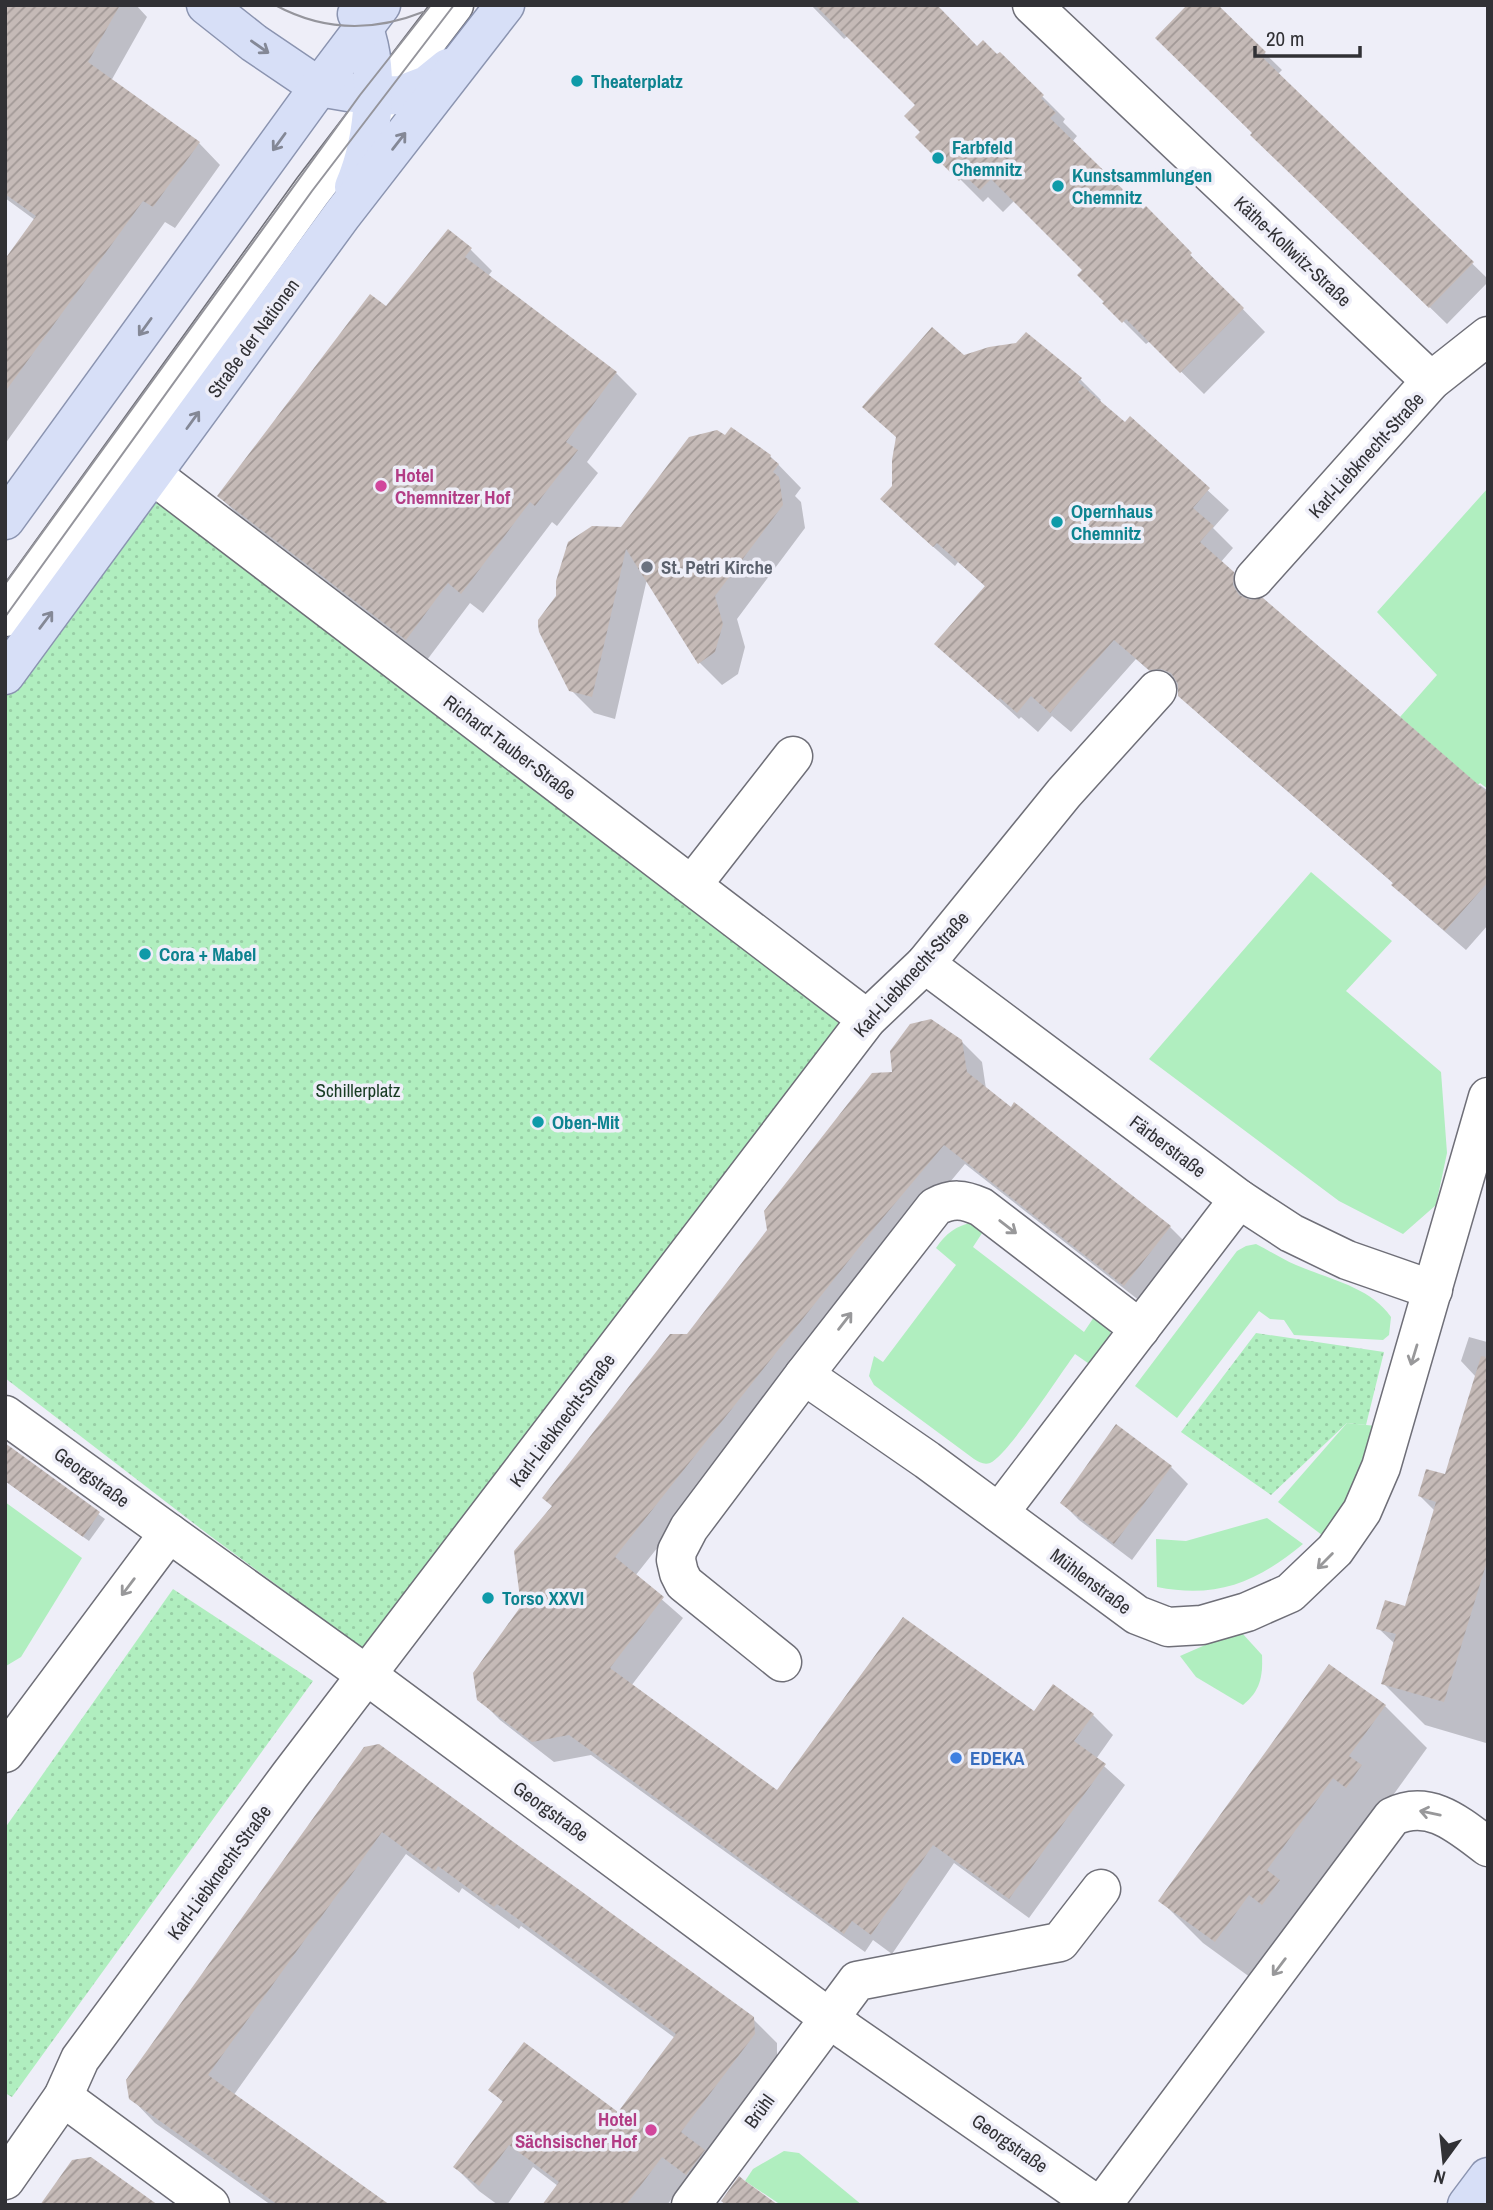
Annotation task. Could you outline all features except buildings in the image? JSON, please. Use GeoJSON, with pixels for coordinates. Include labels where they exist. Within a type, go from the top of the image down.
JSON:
{"type":"FeatureCollection","features":[{"type":"Feature","properties":{"kind":"main road"},"geometry":{"type":"LineString","coordinates":[[205,5],[254,43],[319,87],[371,96],[401,94],[427,85],[469,52]]}},
{"type":"Feature","properties":{"kind":"main road","name":"Straße der Nationen"},"geometry":{"type":"LineString","coordinates":[[5,675],[342,215],[505,5]]}},
{"type":"Feature","properties":{"kind":"main road"},"geometry":{"type":"LineString","coordinates":[[5,520],[319,87],[366,13]]}},
{"type":"Feature","properties":{"kind":"main road"},"geometry":{"type":"LineString","coordinates":[[342,215],[364,163],[371,96],[366,13]]}},
{"type":"Feature","properties":{"kind":"main road"},"geometry":{"type":"LineString","coordinates":[[1467,2205],[1488,2177]]}},
{"type":"Feature","properties":{"kind":"street"},"geometry":{"type":"LineString","coordinates":[[5,617],[371,96],[430,5]]}},
{"type":"Feature","properties":{"kind":"street"},"geometry":{"type":"LineString","coordinates":[[5,584],[371,96],[454,5]]}},
{"type":"Feature","properties":{"kind":"street","name":"Käthe-Kollwitz-Straße"},"geometry":{"type":"LineString","coordinates":[[1032,5],[1431,381]]}},
{"type":"Feature","properties":{"kind":"street","name":"Karl-Liebknecht-Straße"},"geometry":{"type":"LineString","coordinates":[[1254,579],[1431,381],[1487,338]]}},
{"type":"Feature","properties":{"kind":"street","name":"Richard-Tauber-Straße"},"geometry":{"type":"LineString","coordinates":[[153,475],[867,1019]]}},
{"type":"Feature","properties":{"kind":"street","name":"Karl-Liebknecht-Straße"},"geometry":{"type":"LineString","coordinates":[[5,2180],[63,2097],[80,2059],[290,1775],[867,1019],[925,964],[1064,793],[1157,690]]}},
{"type":"Feature","properties":{"kind":"street"},"geometry":{"type":"LineString","coordinates":[[692,885],[793,756]]}},
{"type":"Feature","properties":{"kind":"street","name":"Färberstraße"},"geometry":{"type":"LineString","coordinates":[[925,964],[1239,1199],[1291,1233],[1347,1260],[1433,1290]]}},
{"type":"Feature","properties":{"kind":"street","name":"Mühlenstraße"},"geometry":{"type":"LineString","coordinates":[[804,1375],[927,1460],[1137,1615],[1168,1627],[1202,1625],[1247,1612],[1290,1593],[1335,1550],[1362,1511],[1381,1467],[1488,1097]]}},
{"type":"Feature","properties":{"kind":"street"},"geometry":{"type":"LineString","coordinates":[[782,1662],[690,1590],[679,1573],[677,1551],[690,1528],[804,1375],[935,1208],[946,1201],[956,1199],[981,1207],[1140,1329]]}},
{"type":"Feature","properties":{"kind":"street"},"geometry":{"type":"LineString","coordinates":[[999,1513],[1239,1199]]}},
{"type":"Feature","properties":{"kind":"street","name":"Georgstraße"},"geometry":{"type":"LineString","coordinates":[[5,1415],[368,1676],[830,2018],[1100,2205]]}},
{"type":"Feature","properties":{"kind":"street"},"geometry":{"type":"LineString","coordinates":[[12,1734],[169,1533]]}},
{"type":"Feature","properties":{"kind":"street"},"geometry":{"type":"LineString","coordinates":[[1100,2205],[1392,1817],[1405,1810],[1429,1812],[1451,1819],[1488,1847]]}},
{"type":"Feature","properties":{"kind":"street","name":"Brühl"},"geometry":{"type":"LineString","coordinates":[[691,2205],[857,1981],[1060,1942],[1101,1889]]}},
{"type":"Feature","properties":{"kind":"street"},"geometry":{"type":"LineString","coordinates":[[63,2097],[210,2205]]}},
{"type":"Feature","properties":{"kind":"green space"},"geometry":{"type":"Polygon","coordinates":[[[1488,488],[1488,789],[1480,783],[1478,785],[1400,717],[1437,675],[1377,612],[1488,488]]]}},
{"type":"Feature","properties":{"kind":"green space","name":"Schillerplatz"},"geometry":{"type":"Polygon","coordinates":[[[160,491],[853,1020],[373,1656],[209,1535],[5,1378],[5,698],[160,491]]]}},
{"type":"Feature","properties":{"kind":"green space"},"geometry":{"type":"Polygon","coordinates":[[[1311,872],[1392,941],[1346,991],[1441,1072],[1447,1153],[1436,1205],[1403,1234],[1339,1201],[1149,1059],[1311,872]]]}},
{"type":"Feature","properties":{"kind":"green space"},"geometry":{"type":"Polygon","coordinates":[[[973,1222],[986,1227],[973,1247],[1084,1332],[1098,1311],[1109,1326],[1112,1341],[1095,1368],[1075,1354],[1021,1430],[998,1457],[988,1464],[974,1459],[874,1385],[869,1376],[874,1356],[883,1362],[956,1265],[936,1248],[952,1231],[973,1222]]]}},
{"type":"Feature","properties":{"kind":"green space"},"geometry":{"type":"Polygon","coordinates":[[[1256,1244],[1291,1263],[1348,1285],[1372,1298],[1391,1317],[1389,1335],[1383,1340],[1294,1335],[1284,1320],[1270,1319],[1259,1311],[1177,1418],[1135,1386],[1237,1251],[1256,1244]]]}},
{"type":"Feature","properties":{"kind":"green space"},"geometry":{"type":"Polygon","coordinates":[[[1256,1333],[1384,1352],[1366,1425],[1347,1423],[1271,1495],[1181,1432],[1256,1333]]]}},
{"type":"Feature","properties":{"kind":"green space"},"geometry":{"type":"Polygon","coordinates":[[[1347,1423],[1376,1426],[1353,1489],[1326,1538],[1278,1502],[1347,1423]]]}},
{"type":"Feature","properties":{"kind":"green space"},"geometry":{"type":"Polygon","coordinates":[[[5,1502],[82,1558],[21,1657],[6,1666],[5,1502]]]}},
{"type":"Feature","properties":{"kind":"green space"},"geometry":{"type":"Polygon","coordinates":[[[1267,1518],[1303,1544],[1269,1568],[1235,1584],[1199,1591],[1157,1587],[1156,1539],[1186,1541],[1267,1518]]]}},
{"type":"Feature","properties":{"kind":"green space"},"geometry":{"type":"Polygon","coordinates":[[[173,1589],[313,1681],[12,2097],[5,2093],[5,1828],[173,1589]]]}},
{"type":"Feature","properties":{"kind":"green space"},"geometry":{"type":"Polygon","coordinates":[[[1235,1632],[1242,1633],[1262,1655],[1259,1683],[1243,1705],[1196,1677],[1180,1656],[1235,1632]]]}},
{"type":"Feature","properties":{"kind":"green space"},"geometry":{"type":"Polygon","coordinates":[[[784,2151],[799,2153],[862,2205],[781,2205],[745,2181],[753,2169],[784,2151]]]}},
{"type":"Feature","properties":{"kind":"tram line"},"geometry":{"type":"LineString","coordinates":[[275,5],[311,20],[348,26],[386,23],[423,12]]}},
{"type":"Feature","properties":{"kind":"tram line"},"geometry":{"type":"LineString","coordinates":[[5,584],[360,95],[431,5]]}},
{"type":"Feature","properties":{"kind":"tram line"},"geometry":{"type":"LineString","coordinates":[[5,617],[312,191],[454,5]]}},
{"type":"Feature","properties":{"kind":"place","name":"Theaterplatz"},"geometry":{"type":"Point","coordinates":[577,81]}},
{"type":"Feature","properties":{"kind":"place","name":"Farbfeld Chemnitz"},"geometry":{"type":"Point","coordinates":[938,158]}},
{"type":"Feature","properties":{"kind":"place","name":"Kunstsammlungen Chemnitz"},"geometry":{"type":"Point","coordinates":[1058,186]}},
{"type":"Feature","properties":{"kind":"place","name":"Hotel Chemnitzer Hof"},"geometry":{"type":"Point","coordinates":[381,486]}},
{"type":"Feature","properties":{"kind":"place","name":"Opernhaus Chemnitz"},"geometry":{"type":"Point","coordinates":[1057,522]}},
{"type":"Feature","properties":{"kind":"place","name":"St. Petri Kirche"},"geometry":{"type":"Point","coordinates":[647,567]}},
{"type":"Feature","properties":{"kind":"place","name":"Cora + Mabel"},"geometry":{"type":"Point","coordinates":[145,954]}},
{"type":"Feature","properties":{"kind":"place","name":"Oben-Mit"},"geometry":{"type":"Point","coordinates":[538,1122]}},
{"type":"Feature","properties":{"kind":"place","name":"Torso XXVI"},"geometry":{"type":"Point","coordinates":[488,1598]}},
{"type":"Feature","properties":{"kind":"place","name":"EDEKA"},"geometry":{"type":"Point","coordinates":[956,1758]}},
{"type":"Feature","properties":{"kind":"place","name":"Hotel Sächsischer Hof"},"geometry":{"type":"Point","coordinates":[651,2130]}}]}
